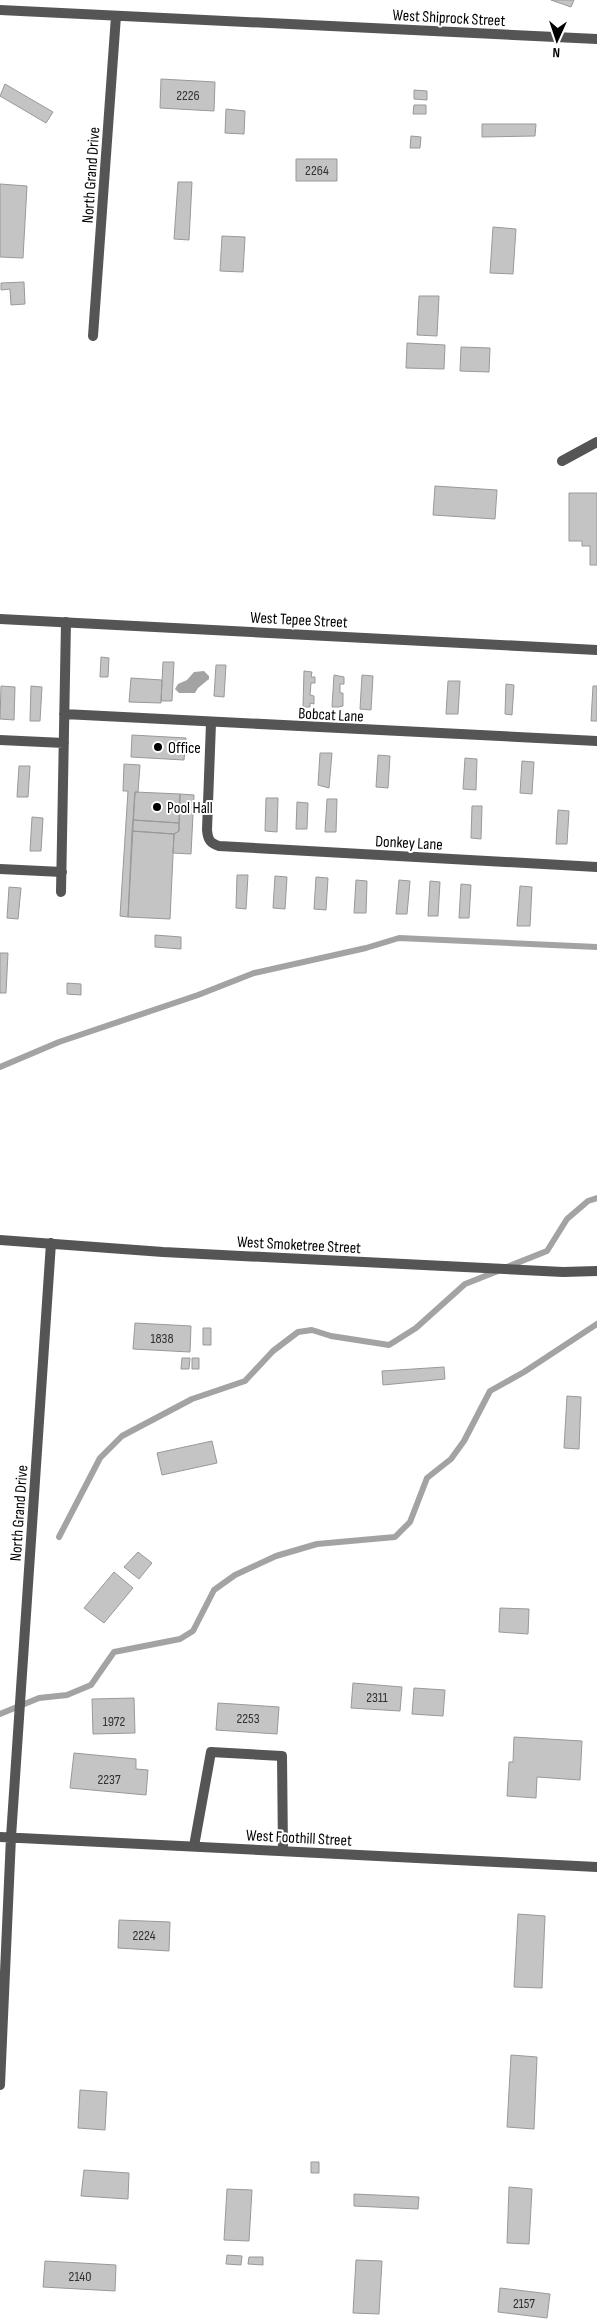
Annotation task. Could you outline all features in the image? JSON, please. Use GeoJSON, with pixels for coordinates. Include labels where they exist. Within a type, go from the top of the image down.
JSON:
{"type":"FeatureCollection","features":[{"type":"Feature","properties":{"kind":"street","name":"West Shiprock Street"},"geometry":{"type":"LineString","coordinates":[[0,10],[597,39]]}},
{"type":"Feature","properties":{"kind":"street","name":"North Grand Drive"},"geometry":{"type":"LineString","coordinates":[[93,336],[116,16]]}},
{"type":"Feature","properties":{"kind":"street"},"geometry":{"type":"LineString","coordinates":[[562,461],[597,442]]}},
{"type":"Feature","properties":{"kind":"street","name":"West Tepee Street"},"geometry":{"type":"LineString","coordinates":[[0,619],[597,650]]}},
{"type":"Feature","properties":{"kind":"street"},"geometry":{"type":"LineString","coordinates":[[61,892],[66,622]]}},
{"type":"Feature","properties":{"kind":"street","name":"Bobcat Lane"},"geometry":{"type":"LineString","coordinates":[[64,714],[211,723],[597,741]]}},
{"type":"Feature","properties":{"kind":"street","name":"Donkey Lane"},"geometry":{"type":"LineString","coordinates":[[211,723],[207,830],[211,843],[219,846],[597,867]]}},
{"type":"Feature","properties":{"kind":"street"},"geometry":{"type":"LineString","coordinates":[[0,740],[64,743]]}},
{"type":"Feature","properties":{"kind":"street"},"geometry":{"type":"LineString","coordinates":[[0,869],[62,872]]}},
{"type":"Feature","properties":{"kind":"street","name":"West Smoketree Street"},"geometry":{"type":"LineString","coordinates":[[0,1240],[173,1253],[563,1272],[597,1271]]}},
{"type":"Feature","properties":{"kind":"street","name":"North Grand Drive"},"geometry":{"type":"LineString","coordinates":[[0,2085],[11,1837],[51,1243]]}},
{"type":"Feature","properties":{"kind":"street"},"geometry":{"type":"LineString","coordinates":[[194,1846],[211,1752],[282,1756],[283,1851]]}},
{"type":"Feature","properties":{"kind":"street","name":"West Foothill Street"},"geometry":{"type":"LineString","coordinates":[[0,1837],[597,1867]]}},
{"type":"Feature","properties":{"kind":"shaded area"},"geometry":{"type":"Polygon","coordinates":[[[204,671],[209,676],[209,679],[195,693],[179,693],[175,689],[178,684],[187,680],[194,672],[204,671]]]}},
{"type":"Feature","properties":{"kind":"building"},"geometry":{"type":"Polygon","coordinates":[[[551,0],[574,0],[571,7],[551,0]]]}},
{"type":"Feature","properties":{"kind":"building"},"geometry":{"type":"Polygon","coordinates":[[[161,79],[215,82],[214,111],[160,108],[161,79]]]}},
{"type":"Feature","properties":{"kind":"building"},"geometry":{"type":"Polygon","coordinates":[[[5,84],[53,112],[46,123],[0,96],[5,84]]]}},
{"type":"Feature","properties":{"kind":"building"},"geometry":{"type":"Polygon","coordinates":[[[414,90],[427,91],[427,100],[414,99],[414,90]]]}},
{"type":"Feature","properties":{"kind":"building"},"geometry":{"type":"Polygon","coordinates":[[[414,105],[426,105],[426,114],[413,114],[414,105]]]}},
{"type":"Feature","properties":{"kind":"building"},"geometry":{"type":"Polygon","coordinates":[[[226,109],[245,111],[244,134],[225,133],[226,109]]]}},
{"type":"Feature","properties":{"kind":"building"},"geometry":{"type":"Polygon","coordinates":[[[482,124],[536,124],[535,136],[482,137],[482,124]]]}},
{"type":"Feature","properties":{"kind":"building"},"geometry":{"type":"Polygon","coordinates":[[[411,136],[421,137],[420,148],[410,148],[411,136]]]}},
{"type":"Feature","properties":{"kind":"building"},"geometry":{"type":"Polygon","coordinates":[[[296,159],[337,159],[337,181],[296,181],[296,159]]]}},
{"type":"Feature","properties":{"kind":"building"},"geometry":{"type":"Polygon","coordinates":[[[178,182],[192,182],[189,240],[174,239],[178,182]]]}},
{"type":"Feature","properties":{"kind":"building"},"geometry":{"type":"Polygon","coordinates":[[[0,184],[27,186],[23,258],[0,257],[0,184]]]}},
{"type":"Feature","properties":{"kind":"building"},"geometry":{"type":"Polygon","coordinates":[[[493,227],[516,229],[513,274],[490,273],[493,227]]]}},
{"type":"Feature","properties":{"kind":"building"},"geometry":{"type":"Polygon","coordinates":[[[222,236],[245,237],[243,272],[220,271],[222,236]]]}},
{"type":"Feature","properties":{"kind":"building"},"geometry":{"type":"Polygon","coordinates":[[[24,282],[25,304],[11,305],[10,289],[1,290],[1,283],[24,282]]]}},
{"type":"Feature","properties":{"kind":"building"},"geometry":{"type":"Polygon","coordinates":[[[419,296],[439,296],[437,336],[417,335],[419,296]]]}},
{"type":"Feature","properties":{"kind":"building"},"geometry":{"type":"Polygon","coordinates":[[[407,343],[445,345],[444,369],[406,368],[407,343]]]}},
{"type":"Feature","properties":{"kind":"building"},"geometry":{"type":"Polygon","coordinates":[[[461,347],[490,348],[489,372],[460,371],[461,347]]]}},
{"type":"Feature","properties":{"kind":"building"},"geometry":{"type":"Polygon","coordinates":[[[435,486],[497,490],[495,519],[433,515],[435,486]]]}},
{"type":"Feature","properties":{"kind":"building"},"geometry":{"type":"Polygon","coordinates":[[[569,493],[597,493],[597,565],[590,565],[590,546],[582,546],[582,541],[569,541],[569,493]]]}},
{"type":"Feature","properties":{"kind":"building"},"geometry":{"type":"Polygon","coordinates":[[[101,657],[109,658],[108,677],[100,677],[101,657]]]}},
{"type":"Feature","properties":{"kind":"building"},"geometry":{"type":"Polygon","coordinates":[[[163,662],[174,662],[172,701],[161,701],[163,662]]]}},
{"type":"Feature","properties":{"kind":"building"},"geometry":{"type":"Polygon","coordinates":[[[216,665],[226,665],[224,697],[214,696],[216,665]]]}},
{"type":"Feature","properties":{"kind":"building"},"geometry":{"type":"Polygon","coordinates":[[[304,671],[312,672],[311,677],[315,677],[315,683],[311,683],[310,695],[314,696],[314,704],[310,703],[310,707],[303,707],[304,671]]]}},
{"type":"Feature","properties":{"kind":"building"},"geometry":{"type":"Polygon","coordinates":[[[334,675],[344,677],[344,684],[340,684],[340,693],[343,693],[343,706],[339,707],[332,707],[334,675]]]}},
{"type":"Feature","properties":{"kind":"building"},"geometry":{"type":"Polygon","coordinates":[[[362,675],[373,676],[371,710],[360,709],[362,675]]]}},
{"type":"Feature","properties":{"kind":"building"},"geometry":{"type":"Polygon","coordinates":[[[131,678],[162,680],[161,703],[129,702],[131,678]]]}},
{"type":"Feature","properties":{"kind":"building"},"geometry":{"type":"Polygon","coordinates":[[[448,681],[460,681],[458,714],[446,714],[448,681]]]}},
{"type":"Feature","properties":{"kind":"building"},"geometry":{"type":"Polygon","coordinates":[[[506,684],[514,685],[512,715],[505,714],[506,684]]]}},
{"type":"Feature","properties":{"kind":"building"},"geometry":{"type":"Polygon","coordinates":[[[1,686],[15,687],[14,720],[0,719],[1,686]]]}},
{"type":"Feature","properties":{"kind":"building"},"geometry":{"type":"Polygon","coordinates":[[[31,686],[42,687],[40,721],[30,721],[31,686]]]}},
{"type":"Feature","properties":{"kind":"building"},"geometry":{"type":"Polygon","coordinates":[[[593,686],[597,686],[597,721],[591,721],[593,686]]]}},
{"type":"Feature","properties":{"kind":"building","name":"Office"},"geometry":{"type":"Polygon","coordinates":[[[132,735],[186,738],[184,760],[131,757],[132,735]]]}},
{"type":"Feature","properties":{"kind":"building"},"geometry":{"type":"Polygon","coordinates":[[[320,753],[332,753],[329,788],[318,785],[320,753]]]}},
{"type":"Feature","properties":{"kind":"building"},"geometry":{"type":"Polygon","coordinates":[[[378,755],[390,756],[388,788],[376,787],[378,755]]]}},
{"type":"Feature","properties":{"kind":"building"},"geometry":{"type":"Polygon","coordinates":[[[465,758],[477,759],[476,790],[463,789],[465,758]]]}},
{"type":"Feature","properties":{"kind":"building"},"geometry":{"type":"Polygon","coordinates":[[[522,761],[534,762],[532,794],[520,793],[522,761]]]}},
{"type":"Feature","properties":{"kind":"building"},"geometry":{"type":"Polygon","coordinates":[[[124,764],[140,765],[138,792],[135,792],[128,917],[120,916],[128,791],[123,791],[124,764]]]}},
{"type":"Feature","properties":{"kind":"building"},"geometry":{"type":"Polygon","coordinates":[[[19,766],[30,766],[28,797],[17,797],[19,766]]]}},
{"type":"Feature","properties":{"kind":"building","name":"Pool Hall"},"geometry":{"type":"Polygon","coordinates":[[[135,792],[180,794],[179,823],[133,820],[135,792]]]}},
{"type":"Feature","properties":{"kind":"building"},"geometry":{"type":"Polygon","coordinates":[[[180,794],[194,795],[191,854],[173,853],[174,834],[179,831],[180,794]]]}},
{"type":"Feature","properties":{"kind":"building"},"geometry":{"type":"Polygon","coordinates":[[[266,798],[278,798],[277,832],[265,831],[266,798]]]}},
{"type":"Feature","properties":{"kind":"building"},"geometry":{"type":"Polygon","coordinates":[[[327,799],[337,799],[336,832],[325,832],[327,799]]]}},
{"type":"Feature","properties":{"kind":"building"},"geometry":{"type":"Polygon","coordinates":[[[297,802],[308,803],[307,829],[296,829],[297,802]]]}},
{"type":"Feature","properties":{"kind":"building"},"geometry":{"type":"Polygon","coordinates":[[[472,806],[482,806],[481,839],[471,838],[472,806]]]}},
{"type":"Feature","properties":{"kind":"building"},"geometry":{"type":"Polygon","coordinates":[[[558,810],[569,811],[567,844],[556,844],[558,810]]]}},
{"type":"Feature","properties":{"kind":"building"},"geometry":{"type":"Polygon","coordinates":[[[32,817],[43,818],[41,851],[30,851],[32,817]]]}},
{"type":"Feature","properties":{"kind":"building"},"geometry":{"type":"Polygon","coordinates":[[[133,820],[179,823],[179,831],[174,834],[132,831],[133,820]]]}},
{"type":"Feature","properties":{"kind":"building"},"geometry":{"type":"Polygon","coordinates":[[[132,831],[174,834],[170,919],[128,917],[132,831]]]}},
{"type":"Feature","properties":{"kind":"building"},"geometry":{"type":"Polygon","coordinates":[[[237,875],[248,875],[246,909],[236,908],[237,875]]]}},
{"type":"Feature","properties":{"kind":"building"},"geometry":{"type":"Polygon","coordinates":[[[275,876],[287,877],[285,909],[273,908],[275,876]]]}},
{"type":"Feature","properties":{"kind":"building"},"geometry":{"type":"Polygon","coordinates":[[[316,877],[328,878],[326,910],[314,909],[316,877]]]}},
{"type":"Feature","properties":{"kind":"building"},"geometry":{"type":"Polygon","coordinates":[[[356,880],[367,881],[366,913],[354,913],[356,880]]]}},
{"type":"Feature","properties":{"kind":"building"},"geometry":{"type":"Polygon","coordinates":[[[399,880],[410,881],[407,914],[396,914],[399,880]]]}},
{"type":"Feature","properties":{"kind":"building"},"geometry":{"type":"Polygon","coordinates":[[[430,881],[440,882],[438,916],[428,916],[430,881]]]}},
{"type":"Feature","properties":{"kind":"building"},"geometry":{"type":"Polygon","coordinates":[[[461,884],[471,885],[469,918],[459,918],[461,884]]]}},
{"type":"Feature","properties":{"kind":"building"},"geometry":{"type":"Polygon","coordinates":[[[520,886],[532,887],[530,926],[517,926],[520,886]]]}},
{"type":"Feature","properties":{"kind":"building"},"geometry":{"type":"Polygon","coordinates":[[[9,887],[21,888],[18,919],[7,918],[9,887]]]}},
{"type":"Feature","properties":{"kind":"building"},"geometry":{"type":"Polygon","coordinates":[[[155,935],[181,937],[181,949],[155,947],[155,935]]]}},
{"type":"Feature","properties":{"kind":"building"},"geometry":{"type":"Polygon","coordinates":[[[0,953],[8,953],[6,993],[0,993],[0,953]]]}},
{"type":"Feature","properties":{"kind":"building"},"geometry":{"type":"Polygon","coordinates":[[[67,983],[81,984],[81,995],[67,994],[67,983]]]}},
{"type":"Feature","properties":{"kind":"building"},"geometry":{"type":"Polygon","coordinates":[[[135,1323],[191,1326],[190,1352],[133,1349],[135,1323]]]}},
{"type":"Feature","properties":{"kind":"building"},"geometry":{"type":"Polygon","coordinates":[[[203,1328],[211,1328],[211,1345],[203,1345],[203,1328]]]}},
{"type":"Feature","properties":{"kind":"building"},"geometry":{"type":"Polygon","coordinates":[[[182,1358],[190,1358],[189,1369],[181,1369],[182,1358]]]}},
{"type":"Feature","properties":{"kind":"building"},"geometry":{"type":"Polygon","coordinates":[[[192,1358],[199,1358],[199,1369],[192,1369],[192,1358]]]}},
{"type":"Feature","properties":{"kind":"building"},"geometry":{"type":"Polygon","coordinates":[[[444,1367],[445,1379],[383,1385],[382,1371],[444,1367]]]}},
{"type":"Feature","properties":{"kind":"building"},"geometry":{"type":"Polygon","coordinates":[[[567,1396],[581,1397],[579,1449],[564,1448],[567,1396]]]}},
{"type":"Feature","properties":{"kind":"building"},"geometry":{"type":"Polygon","coordinates":[[[212,1441],[217,1463],[162,1475],[157,1453],[212,1441]]]}},
{"type":"Feature","properties":{"kind":"building"},"geometry":{"type":"Polygon","coordinates":[[[138,1552],[152,1563],[139,1579],[124,1567],[138,1552]]]}},
{"type":"Feature","properties":{"kind":"building"},"geometry":{"type":"Polygon","coordinates":[[[114,1572],[133,1588],[104,1623],[84,1608],[114,1572]]]}},
{"type":"Feature","properties":{"kind":"building"},"geometry":{"type":"Polygon","coordinates":[[[500,1608],[529,1609],[528,1634],[499,1632],[500,1608]]]}},
{"type":"Feature","properties":{"kind":"building"},"geometry":{"type":"Polygon","coordinates":[[[353,1683],[402,1687],[400,1711],[351,1708],[353,1683]]]}},
{"type":"Feature","properties":{"kind":"building"},"geometry":{"type":"Polygon","coordinates":[[[414,1688],[445,1690],[443,1716],[412,1714],[414,1688]]]}},
{"type":"Feature","properties":{"kind":"building"},"geometry":{"type":"Polygon","coordinates":[[[134,1698],[135,1733],[93,1734],[92,1699],[134,1698]]]}},
{"type":"Feature","properties":{"kind":"building"},"geometry":{"type":"Polygon","coordinates":[[[218,1703],[279,1707],[277,1734],[216,1730],[218,1703]]]}},
{"type":"Feature","properties":{"kind":"building"},"geometry":{"type":"Polygon","coordinates":[[[514,1737],[582,1741],[580,1780],[537,1777],[536,1798],[507,1796],[509,1762],[513,1762],[514,1737]]]}},
{"type":"Feature","properties":{"kind":"building"},"geometry":{"type":"Polygon","coordinates":[[[74,1753],[136,1759],[136,1769],[148,1770],[146,1795],[70,1788],[74,1753]]]}},
{"type":"Feature","properties":{"kind":"building"},"geometry":{"type":"Polygon","coordinates":[[[518,1914],[545,1916],[542,1988],[514,1987],[518,1914]]]}},
{"type":"Feature","properties":{"kind":"building"},"geometry":{"type":"Polygon","coordinates":[[[119,1920],[170,1922],[169,1951],[118,1948],[119,1920]]]}},
{"type":"Feature","properties":{"kind":"building"},"geometry":{"type":"Polygon","coordinates":[[[511,2055],[537,2057],[534,2129],[507,2127],[511,2055]]]}},
{"type":"Feature","properties":{"kind":"building"},"geometry":{"type":"Polygon","coordinates":[[[80,2090],[107,2092],[105,2130],[78,2128],[80,2090]]]}},
{"type":"Feature","properties":{"kind":"building"},"geometry":{"type":"Polygon","coordinates":[[[311,2162],[319,2162],[319,2173],[311,2173],[311,2162]]]}},
{"type":"Feature","properties":{"kind":"building"},"geometry":{"type":"Polygon","coordinates":[[[84,2170],[129,2173],[128,2199],[81,2196],[84,2170]]]}},
{"type":"Feature","properties":{"kind":"building"},"geometry":{"type":"Polygon","coordinates":[[[509,2187],[532,2189],[529,2244],[507,2243],[509,2187]]]}},
{"type":"Feature","properties":{"kind":"building"},"geometry":{"type":"Polygon","coordinates":[[[227,2189],[252,2190],[249,2241],[224,2240],[227,2189]]]}},
{"type":"Feature","properties":{"kind":"building"},"geometry":{"type":"Polygon","coordinates":[[[354,2194],[419,2197],[418,2209],[354,2206],[354,2194]]]}},
{"type":"Feature","properties":{"kind":"building"},"geometry":{"type":"Polygon","coordinates":[[[227,2255],[242,2256],[241,2265],[226,2264],[227,2255]]]}},
{"type":"Feature","properties":{"kind":"building"},"geometry":{"type":"Polygon","coordinates":[[[249,2257],[263,2257],[263,2265],[248,2264],[249,2257]]]}},
{"type":"Feature","properties":{"kind":"building"},"geometry":{"type":"Polygon","coordinates":[[[356,2260],[382,2261],[379,2314],[353,2313],[356,2260]]]}},
{"type":"Feature","properties":{"kind":"building"},"geometry":{"type":"Polygon","coordinates":[[[45,2261],[116,2265],[115,2291],[43,2287],[45,2261]]]}},
{"type":"Feature","properties":{"kind":"building"},"geometry":{"type":"Polygon","coordinates":[[[500,2288],[550,2294],[547,2318],[498,2312],[500,2288]]]}},
{"type":"Feature","properties":{"kind":"waterway"},"geometry":{"type":"LineString","coordinates":[[0,1067],[59,1042],[198,995],[254,973],[366,948],[399,938],[597,947]]}},
{"type":"Feature","properties":{"kind":"waterway"},"geometry":{"type":"LineString","coordinates":[[507,1267],[547,1251],[567,1219],[588,1201],[597,1198]]}},
{"type":"Feature","properties":{"kind":"waterway"},"geometry":{"type":"LineString","coordinates":[[59,1537],[100,1458],[122,1436],[192,1399],[245,1381],[273,1351],[298,1332],[312,1330],[331,1336],[389,1345],[416,1328],[465,1284],[498,1271]]}},
{"type":"Feature","properties":{"kind":"waterway"},"geometry":{"type":"LineString","coordinates":[[0,1714],[39,1698],[67,1695],[91,1685],[114,1652],[180,1639],[193,1631],[214,1590],[235,1575],[276,1556],[317,1544],[395,1537],[410,1522],[427,1478],[451,1459],[464,1441],[490,1391],[524,1372],[597,1324]]}},
{"type":"Feature","properties":{"kind":"place","name":"Office"},"geometry":{"type":"Point","coordinates":[158,747]}},
{"type":"Feature","properties":{"kind":"place","name":"Pool Hall"},"geometry":{"type":"Point","coordinates":[157,807]}}]}
